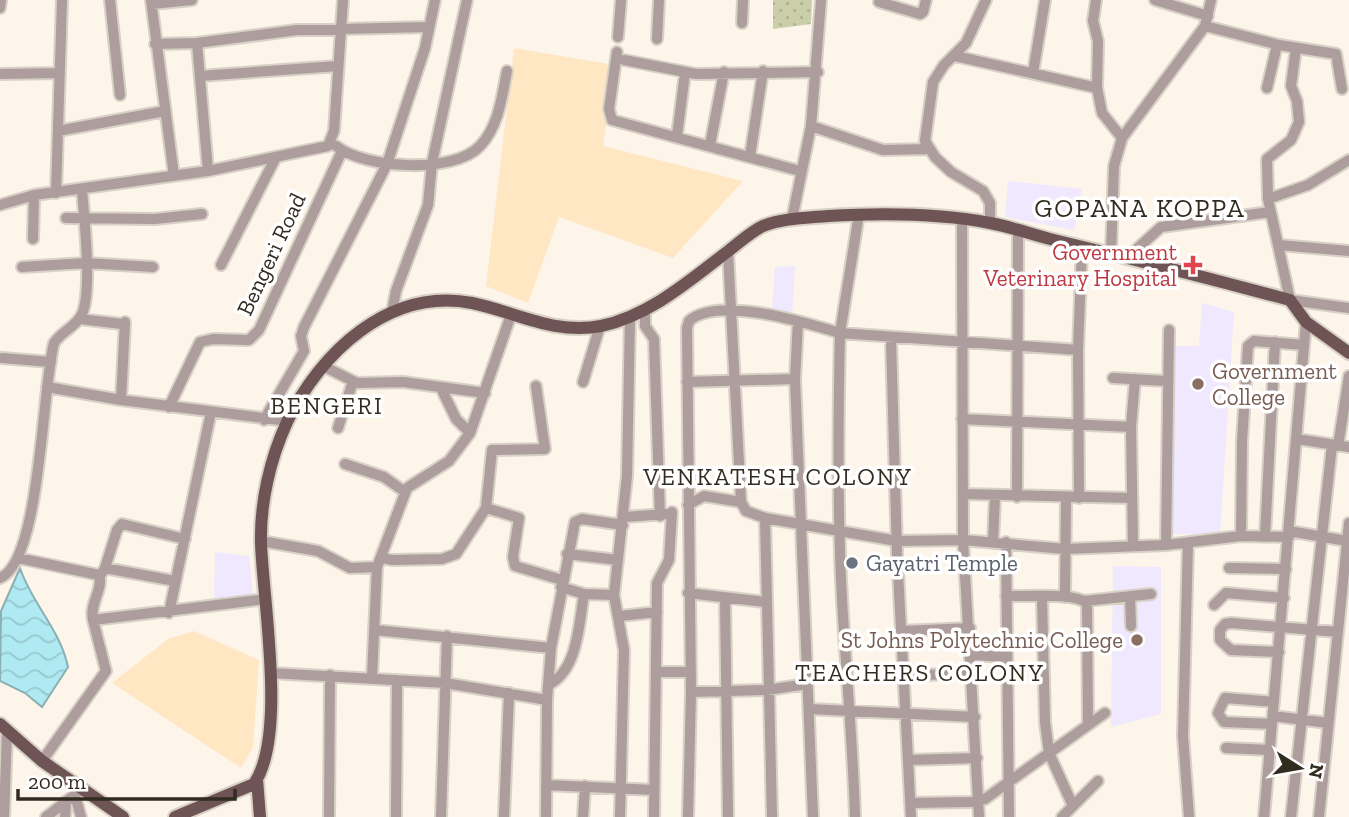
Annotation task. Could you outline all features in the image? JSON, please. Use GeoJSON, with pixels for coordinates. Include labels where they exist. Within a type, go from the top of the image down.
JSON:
{"type":"FeatureCollection","features":[{"type":"Feature","properties":{"kind":"main road"},"geometry":{"type":"LineString","coordinates":[[260,817],[257,779],[267,737],[271,673],[261,541],[265,486],[287,421],[323,366],[346,340],[371,322],[432,302],[459,301],[560,328],[600,326],[645,310],[761,227],[792,219],[880,213],[990,223],[1290,300],[1306,322],[1349,353]]}},
{"type":"Feature","properties":{"kind":"main road"},"geometry":{"type":"LineString","coordinates":[[4,727],[74,795],[123,817]]}},
{"type":"Feature","properties":{"kind":"main road"},"geometry":{"type":"LineString","coordinates":[[175,817],[254,784],[257,779]]}},
{"type":"Feature","properties":{"kind":"street"},"geometry":{"type":"LineString","coordinates":[[0,8],[1,0]]}},
{"type":"Feature","properties":{"kind":"street"},"geometry":{"type":"LineString","coordinates":[[56,193],[62,0]]}},
{"type":"Feature","properties":{"kind":"street"},"geometry":{"type":"LineString","coordinates":[[110,0],[120,95]]}},
{"type":"Feature","properties":{"kind":"street"},"geometry":{"type":"LineString","coordinates":[[174,176],[155,44],[152,2],[192,0]]}},
{"type":"Feature","properties":{"kind":"street"},"geometry":{"type":"LineString","coordinates":[[0,205],[34,195],[208,171],[324,148],[331,142],[343,0]]}},
{"type":"Feature","properties":{"kind":"street"},"geometry":{"type":"LineString","coordinates":[[264,421],[304,351],[302,331],[387,164],[435,0]]}},
{"type":"Feature","properties":{"kind":"street"},"geometry":{"type":"LineString","coordinates":[[393,313],[396,291],[428,205],[432,163],[467,0]]}},
{"type":"Feature","properties":{"kind":"street"},"geometry":{"type":"LineString","coordinates":[[618,37],[621,0]]}},
{"type":"Feature","properties":{"kind":"street"},"geometry":{"type":"LineString","coordinates":[[657,39],[659,0]]}},
{"type":"Feature","properties":{"kind":"street"},"geometry":{"type":"LineString","coordinates":[[742,23],[743,0]]}},
{"type":"Feature","properties":{"kind":"street"},"geometry":{"type":"LineString","coordinates":[[792,219],[811,126],[818,72],[821,0]]}},
{"type":"Feature","properties":{"kind":"street"},"geometry":{"type":"LineString","coordinates":[[880,2],[920,14],[926,0]]}},
{"type":"Feature","properties":{"kind":"street"},"geometry":{"type":"LineString","coordinates":[[986,0],[971,35],[955,56],[944,65],[933,82],[925,141],[951,172],[983,191],[990,203],[990,223]]}},
{"type":"Feature","properties":{"kind":"street"},"geometry":{"type":"LineString","coordinates":[[1033,73],[1045,0]]}},
{"type":"Feature","properties":{"kind":"street"},"geometry":{"type":"LineString","coordinates":[[1097,0],[1093,21],[1098,41],[1097,88],[1102,113],[1122,138]]}},
{"type":"Feature","properties":{"kind":"street"},"geometry":{"type":"LineString","coordinates":[[1155,0],[1277,45],[1338,55],[1342,89]]}},
{"type":"Feature","properties":{"kind":"street"},"geometry":{"type":"LineString","coordinates":[[1111,253],[1114,166],[1122,138],[1206,21],[1211,0]]}},
{"type":"Feature","properties":{"kind":"street"},"geometry":{"type":"LineString","coordinates":[[155,44],[197,43],[297,30],[429,27]]}},
{"type":"Feature","properties":{"kind":"street"},"geometry":{"type":"LineString","coordinates":[[197,43],[208,171]]}},
{"type":"Feature","properties":{"kind":"street"},"geometry":{"type":"LineString","coordinates":[[1267,88],[1277,45]]}},
{"type":"Feature","properties":{"kind":"street"},"geometry":{"type":"LineString","coordinates":[[1296,47],[1291,88],[1299,117],[1291,140],[1266,159],[1270,212],[1290,300],[1349,307]]}},
{"type":"Feature","properties":{"kind":"street"},"geometry":{"type":"LineString","coordinates":[[800,171],[610,118],[613,63],[621,56],[685,73],[818,72]]}},
{"type":"Feature","properties":{"kind":"street"},"geometry":{"type":"LineString","coordinates":[[955,56],[1097,88]]}},
{"type":"Feature","properties":{"kind":"street"},"geometry":{"type":"LineString","coordinates":[[200,76],[338,66]]}},
{"type":"Feature","properties":{"kind":"street"},"geometry":{"type":"LineString","coordinates":[[331,142],[342,151],[387,164],[450,163],[475,151],[488,135],[500,109],[507,71]]}},
{"type":"Feature","properties":{"kind":"street"},"geometry":{"type":"LineString","coordinates":[[750,156],[763,71]]}},
{"type":"Feature","properties":{"kind":"street"},"geometry":{"type":"LineString","coordinates":[[710,145],[724,72]]}},
{"type":"Feature","properties":{"kind":"street"},"geometry":{"type":"LineString","coordinates":[[0,74],[60,73]]}},
{"type":"Feature","properties":{"kind":"street"},"geometry":{"type":"LineString","coordinates":[[677,136],[685,73]]}},
{"type":"Feature","properties":{"kind":"street"},"geometry":{"type":"LineString","coordinates":[[58,131],[165,111]]}},
{"type":"Feature","properties":{"kind":"street"},"geometry":{"type":"LineString","coordinates":[[811,126],[883,150],[929,149]]}},
{"type":"Feature","properties":{"kind":"street","name":"Bengeri Road"},"geometry":{"type":"LineString","coordinates":[[169,407],[200,342],[214,339],[249,340],[259,330],[342,151]]}},
{"type":"Feature","properties":{"kind":"street"},"geometry":{"type":"LineString","coordinates":[[221,265],[276,156]]}},
{"type":"Feature","properties":{"kind":"street"},"geometry":{"type":"LineString","coordinates":[[1268,199],[1308,185],[1349,160]]}},
{"type":"Feature","properties":{"kind":"street"},"geometry":{"type":"LineString","coordinates":[[0,578],[10,573],[18,558],[38,480],[54,343],[80,319],[84,309],[86,263],[82,190]]}},
{"type":"Feature","properties":{"kind":"street"},"geometry":{"type":"LineString","coordinates":[[33,239],[34,195]]}},
{"type":"Feature","properties":{"kind":"street"},"geometry":{"type":"LineString","coordinates":[[1127,258],[1161,227],[1270,212]]}},
{"type":"Feature","properties":{"kind":"street"},"geometry":{"type":"LineString","coordinates":[[66,218],[155,219],[202,214]]}},
{"type":"Feature","properties":{"kind":"street"},"geometry":{"type":"LineString","coordinates":[[855,817],[851,711],[842,597],[838,424],[840,333],[859,215]]}},
{"type":"Feature","properties":{"kind":"street"},"geometry":{"type":"LineString","coordinates":[[962,220],[963,540],[979,817]]}},
{"type":"Feature","properties":{"kind":"street"},"geometry":{"type":"LineString","coordinates":[[1017,497],[1018,232]]}},
{"type":"Feature","properties":{"kind":"street"},"geometry":{"type":"LineString","coordinates":[[1279,245],[1349,251]]}},
{"type":"Feature","properties":{"kind":"street"},"geometry":{"type":"LineString","coordinates":[[1079,498],[1078,350],[1082,247]]}},
{"type":"Feature","properties":{"kind":"street"},"geometry":{"type":"LineString","coordinates":[[728,252],[741,502],[747,511],[765,518],[897,541],[963,540],[1065,548],[1166,545],[1289,534],[1321,535],[1347,541]]}},
{"type":"Feature","properties":{"kind":"street"},"geometry":{"type":"LineString","coordinates":[[22,267],[86,263],[153,267]]}},
{"type":"Feature","properties":{"kind":"street"},"geometry":{"type":"LineString","coordinates":[[645,310],[645,326],[654,339],[660,516]]}},
{"type":"Feature","properties":{"kind":"street"},"geometry":{"type":"LineString","coordinates":[[688,817],[691,692],[688,593],[689,321],[701,313],[732,310],[798,321],[840,333],[891,339],[1078,350]]}},
{"type":"Feature","properties":{"kind":"street"},"geometry":{"type":"LineString","coordinates":[[372,677],[379,562],[405,492],[416,481],[449,461],[470,433],[511,314]]}},
{"type":"Feature","properties":{"kind":"street"},"geometry":{"type":"LineString","coordinates":[[620,817],[624,650],[620,616],[614,595],[624,521],[629,317]]}},
{"type":"Feature","properties":{"kind":"street"},"geometry":{"type":"LineString","coordinates":[[80,319],[124,323],[121,400]]}},
{"type":"Feature","properties":{"kind":"street"},"geometry":{"type":"LineString","coordinates":[[798,321],[795,379],[804,525],[813,817]]}},
{"type":"Feature","properties":{"kind":"street"},"geometry":{"type":"LineString","coordinates":[[1264,817],[1306,322]]}},
{"type":"Feature","properties":{"kind":"street"},"geometry":{"type":"LineString","coordinates":[[583,382],[600,326]]}},
{"type":"Feature","properties":{"kind":"street"},"geometry":{"type":"LineString","coordinates":[[1166,545],[1169,330]]}},
{"type":"Feature","properties":{"kind":"street"},"geometry":{"type":"LineString","coordinates":[[891,339],[902,676],[911,817]]}},
{"type":"Feature","properties":{"kind":"street"},"geometry":{"type":"LineString","coordinates":[[1241,537],[1242,441],[1248,346],[1254,341],[1304,345]]}},
{"type":"Feature","properties":{"kind":"street"},"geometry":{"type":"LineString","coordinates":[[1265,536],[1275,342]]}},
{"type":"Feature","properties":{"kind":"street"},"geometry":{"type":"LineString","coordinates":[[2,358],[51,362]]}},
{"type":"Feature","properties":{"kind":"street"},"geometry":{"type":"LineString","coordinates":[[323,366],[353,381],[402,382],[485,393]]}},
{"type":"Feature","properties":{"kind":"street"},"geometry":{"type":"LineString","coordinates":[[1291,817],[1321,535],[1340,446],[1349,376]]}},
{"type":"Feature","properties":{"kind":"street"},"geometry":{"type":"LineString","coordinates":[[1113,378],[1167,381]]}},
{"type":"Feature","properties":{"kind":"street"},"geometry":{"type":"LineString","coordinates":[[687,382],[795,379]]}},
{"type":"Feature","properties":{"kind":"street"},"geometry":{"type":"LineString","coordinates":[[1133,546],[1131,426],[1135,379]]}},
{"type":"Feature","properties":{"kind":"street"},"geometry":{"type":"LineString","coordinates":[[338,428],[353,381]]}},
{"type":"Feature","properties":{"kind":"street"},"geometry":{"type":"LineString","coordinates":[[261,541],[318,551],[350,568],[379,562],[450,557],[456,554],[486,508],[492,450],[545,449],[536,386]]}},
{"type":"Feature","properties":{"kind":"street"},"geometry":{"type":"LineString","coordinates":[[47,387],[264,421],[287,421]]}},
{"type":"Feature","properties":{"kind":"street"},"geometry":{"type":"LineString","coordinates":[[440,388],[456,419],[470,433]]}},
{"type":"Feature","properties":{"kind":"street"},"geometry":{"type":"LineString","coordinates":[[169,613],[211,412]]}},
{"type":"Feature","properties":{"kind":"street"},"geometry":{"type":"LineString","coordinates":[[962,419],[1131,426]]}},
{"type":"Feature","properties":{"kind":"street"},"geometry":{"type":"LineString","coordinates":[[1297,439],[1340,446]]}},
{"type":"Feature","properties":{"kind":"street"},"geometry":{"type":"LineString","coordinates":[[345,464],[384,477],[405,492]]}},
{"type":"Feature","properties":{"kind":"street"},"geometry":{"type":"LineString","coordinates":[[963,494],[1132,498]]}},
{"type":"Feature","properties":{"kind":"street"},"geometry":{"type":"LineString","coordinates":[[546,817],[547,700],[551,648],[567,554],[576,520],[624,521],[660,516],[704,496],[741,502]]}},
{"type":"Feature","properties":{"kind":"street"},"geometry":{"type":"LineString","coordinates":[[993,542],[995,496]]}},
{"type":"Feature","properties":{"kind":"street"},"geometry":{"type":"LineString","coordinates":[[1065,597],[1066,498]]}},
{"type":"Feature","properties":{"kind":"street"},"geometry":{"type":"LineString","coordinates":[[486,508],[519,518],[513,557],[515,566],[584,594],[614,595]]}},
{"type":"Feature","properties":{"kind":"street"},"geometry":{"type":"LineString","coordinates":[[654,817],[657,583],[670,560],[673,512]]}},
{"type":"Feature","properties":{"kind":"street"},"geometry":{"type":"LineString","coordinates":[[765,518],[772,817]]}},
{"type":"Feature","properties":{"kind":"street"},"geometry":{"type":"LineString","coordinates":[[1319,817],[1349,523]]}},
{"type":"Feature","properties":{"kind":"street"},"geometry":{"type":"LineString","coordinates":[[42,761],[106,671],[92,610],[117,530],[122,524],[185,539]]}},
{"type":"Feature","properties":{"kind":"street"},"geometry":{"type":"LineString","coordinates":[[1006,542],[1009,817]]}},
{"type":"Feature","properties":{"kind":"street"},"geometry":{"type":"LineString","coordinates":[[1188,543],[1184,736],[1189,817]]}},
{"type":"Feature","properties":{"kind":"street"},"geometry":{"type":"LineString","coordinates":[[567,554],[618,561]]}},
{"type":"Feature","properties":{"kind":"street"},"geometry":{"type":"LineString","coordinates":[[18,558],[175,581]]}},
{"type":"Feature","properties":{"kind":"street"},"geometry":{"type":"LineString","coordinates":[[1229,568],[1286,569]]}},
{"type":"Feature","properties":{"kind":"street"},"geometry":{"type":"LineString","coordinates":[[688,593],[765,602]]}},
{"type":"Feature","properties":{"kind":"street"},"geometry":{"type":"LineString","coordinates":[[1214,605],[1226,593],[1284,598]]}},
{"type":"Feature","properties":{"kind":"street"},"geometry":{"type":"LineString","coordinates":[[548,685],[556,681],[576,648],[584,594]]}},
{"type":"Feature","properties":{"kind":"street"},"geometry":{"type":"LineString","coordinates":[[1006,596],[1085,600],[1151,594]]}},
{"type":"Feature","properties":{"kind":"street"},"geometry":{"type":"LineString","coordinates":[[1130,596],[1131,626]]}},
{"type":"Feature","properties":{"kind":"street"},"geometry":{"type":"LineString","coordinates":[[725,598],[728,817]]}},
{"type":"Feature","properties":{"kind":"street"},"geometry":{"type":"LineString","coordinates":[[1042,598],[1045,722],[1049,753],[1073,806]]}},
{"type":"Feature","properties":{"kind":"street"},"geometry":{"type":"LineString","coordinates":[[93,620],[169,613],[266,599]]}},
{"type":"Feature","properties":{"kind":"street"},"geometry":{"type":"LineString","coordinates":[[1085,600],[1088,613],[1088,725]]}},
{"type":"Feature","properties":{"kind":"street"},"geometry":{"type":"LineString","coordinates":[[620,616],[657,612]]}},
{"type":"Feature","properties":{"kind":"street"},"geometry":{"type":"LineString","coordinates":[[1279,652],[1231,650],[1223,645],[1219,635],[1225,624],[1338,632]]}},
{"type":"Feature","properties":{"kind":"street"},"geometry":{"type":"LineString","coordinates":[[902,631],[970,628]]}},
{"type":"Feature","properties":{"kind":"street"},"geometry":{"type":"LineString","coordinates":[[374,630],[551,648]]}},
{"type":"Feature","properties":{"kind":"street"},"geometry":{"type":"LineString","coordinates":[[442,817],[447,636]]}},
{"type":"Feature","properties":{"kind":"street"},"geometry":{"type":"LineString","coordinates":[[971,655],[1007,657]]}},
{"type":"Feature","properties":{"kind":"street"},"geometry":{"type":"LineString","coordinates":[[657,672],[690,672]]}},
{"type":"Feature","properties":{"kind":"street"},"geometry":{"type":"LineString","coordinates":[[271,673],[445,683],[547,700]]}},
{"type":"Feature","properties":{"kind":"street"},"geometry":{"type":"LineString","coordinates":[[902,676],[972,673]]}},
{"type":"Feature","properties":{"kind":"street"},"geometry":{"type":"LineString","coordinates":[[329,817],[330,675]]}},
{"type":"Feature","properties":{"kind":"street"},"geometry":{"type":"LineString","coordinates":[[396,817],[397,680]]}},
{"type":"Feature","properties":{"kind":"street"},"geometry":{"type":"LineString","coordinates":[[691,692],[767,690],[807,684]]}},
{"type":"Feature","properties":{"kind":"street"},"geometry":{"type":"LineString","coordinates":[[504,817],[509,693]]}},
{"type":"Feature","properties":{"kind":"street"},"geometry":{"type":"LineString","coordinates":[[1274,702],[1226,698],[1218,713],[1224,722],[1301,720],[1328,723]]}},
{"type":"Feature","properties":{"kind":"street"},"geometry":{"type":"LineString","coordinates":[[809,709],[906,716],[975,717]]}},
{"type":"Feature","properties":{"kind":"street"},"geometry":{"type":"LineString","coordinates":[[910,803],[978,801],[1105,713]]}},
{"type":"Feature","properties":{"kind":"street"},"geometry":{"type":"LineString","coordinates":[[4,727],[4,817]]}},
{"type":"Feature","properties":{"kind":"street"},"geometry":{"type":"LineString","coordinates":[[1226,748],[1270,750]]}},
{"type":"Feature","properties":{"kind":"street"},"geometry":{"type":"LineString","coordinates":[[908,760],[976,758]]}},
{"type":"Feature","properties":{"kind":"street"},"geometry":{"type":"LineString","coordinates":[[1062,817],[1098,780]]}},
{"type":"Feature","properties":{"kind":"street"},"geometry":{"type":"LineString","coordinates":[[546,785],[654,790]]}},
{"type":"Feature","properties":{"kind":"street"},"geometry":{"type":"LineString","coordinates":[[583,817],[584,786]]}},
{"type":"Feature","properties":{"kind":"street"},"geometry":{"type":"LineString","coordinates":[[46,817],[74,795]]}},
{"type":"Feature","properties":{"kind":"street"},"geometry":{"type":"LineString","coordinates":[[65,817],[74,795]]}},
{"type":"Feature","properties":{"kind":"street"},"geometry":{"type":"LineString","coordinates":[[74,795],[81,817]]}},
{"type":"Feature","properties":{"kind":"shaded area"},"geometry":{"type":"Polygon","coordinates":[[[514,48],[615,65],[603,146],[743,181],[673,258],[559,217],[528,303],[486,286],[514,48]]]}},
{"type":"Feature","properties":{"kind":"shaded area"},"geometry":{"type":"Polygon","coordinates":[[[1008,181],[1082,189],[1074,230],[1005,217],[1008,181]]]}},
{"type":"Feature","properties":{"kind":"shaded area"},"geometry":{"type":"Polygon","coordinates":[[[795,266],[792,317],[772,311],[775,267],[795,266]]]}},
{"type":"Feature","properties":{"kind":"shaded area","name":"Government College"},"geometry":{"type":"Polygon","coordinates":[[[1202,303],[1234,312],[1220,535],[1166,534],[1169,346],[1199,346],[1202,303]]]}},
{"type":"Feature","properties":{"kind":"shaded area"},"geometry":{"type":"Polygon","coordinates":[[[215,552],[249,556],[253,595],[214,605],[215,552]]]}},
{"type":"Feature","properties":{"kind":"shaded area","name":"St Johns Polytechnic College"},"geometry":{"type":"Polygon","coordinates":[[[1113,566],[1161,567],[1161,714],[1111,727],[1113,566]]]}},
{"type":"Feature","properties":{"kind":"shaded area"},"geometry":{"type":"Polygon","coordinates":[[[194,631],[259,660],[253,747],[241,768],[112,683],[168,639],[194,631]]]}},
{"type":"Feature","properties":{"kind":"green space"},"geometry":{"type":"Polygon","coordinates":[[[773,0],[812,0],[811,24],[773,29],[773,0]]]}},
{"type":"Feature","properties":{"kind":"water"},"geometry":{"type":"Polygon","coordinates":[[[20,568],[59,641],[68,667],[42,707],[25,693],[0,681],[1,611],[20,568]]]}},
{"type":"Feature","properties":{"kind":"place","name":"Government Veterinary Hospital"},"geometry":{"type":"Point","coordinates":[1193,265]}},
{"type":"Feature","properties":{"kind":"place","name":"Government College"},"geometry":{"type":"Point","coordinates":[1198,384]}},
{"type":"Feature","properties":{"kind":"place","name":"Gayatri Temple"},"geometry":{"type":"Point","coordinates":[852,563]}},
{"type":"Feature","properties":{"kind":"place","name":"St Johns Polytechnic College"},"geometry":{"type":"Point","coordinates":[1137,640]}},
{"type":"Feature","properties":{"kind":"district","name":"GOPANA KOPPA"},"geometry":{"type":"Point","coordinates":[1140,208]}},
{"type":"Feature","properties":{"kind":"district","name":"BENGERI"},"geometry":{"type":"Point","coordinates":[327,406]}},
{"type":"Feature","properties":{"kind":"district","name":"VENKATESH COLONY"},"geometry":{"type":"Point","coordinates":[778,477]}},
{"type":"Feature","properties":{"kind":"district","name":"TEACHERS COLONY"},"geometry":{"type":"Point","coordinates":[920,673]}}]}
